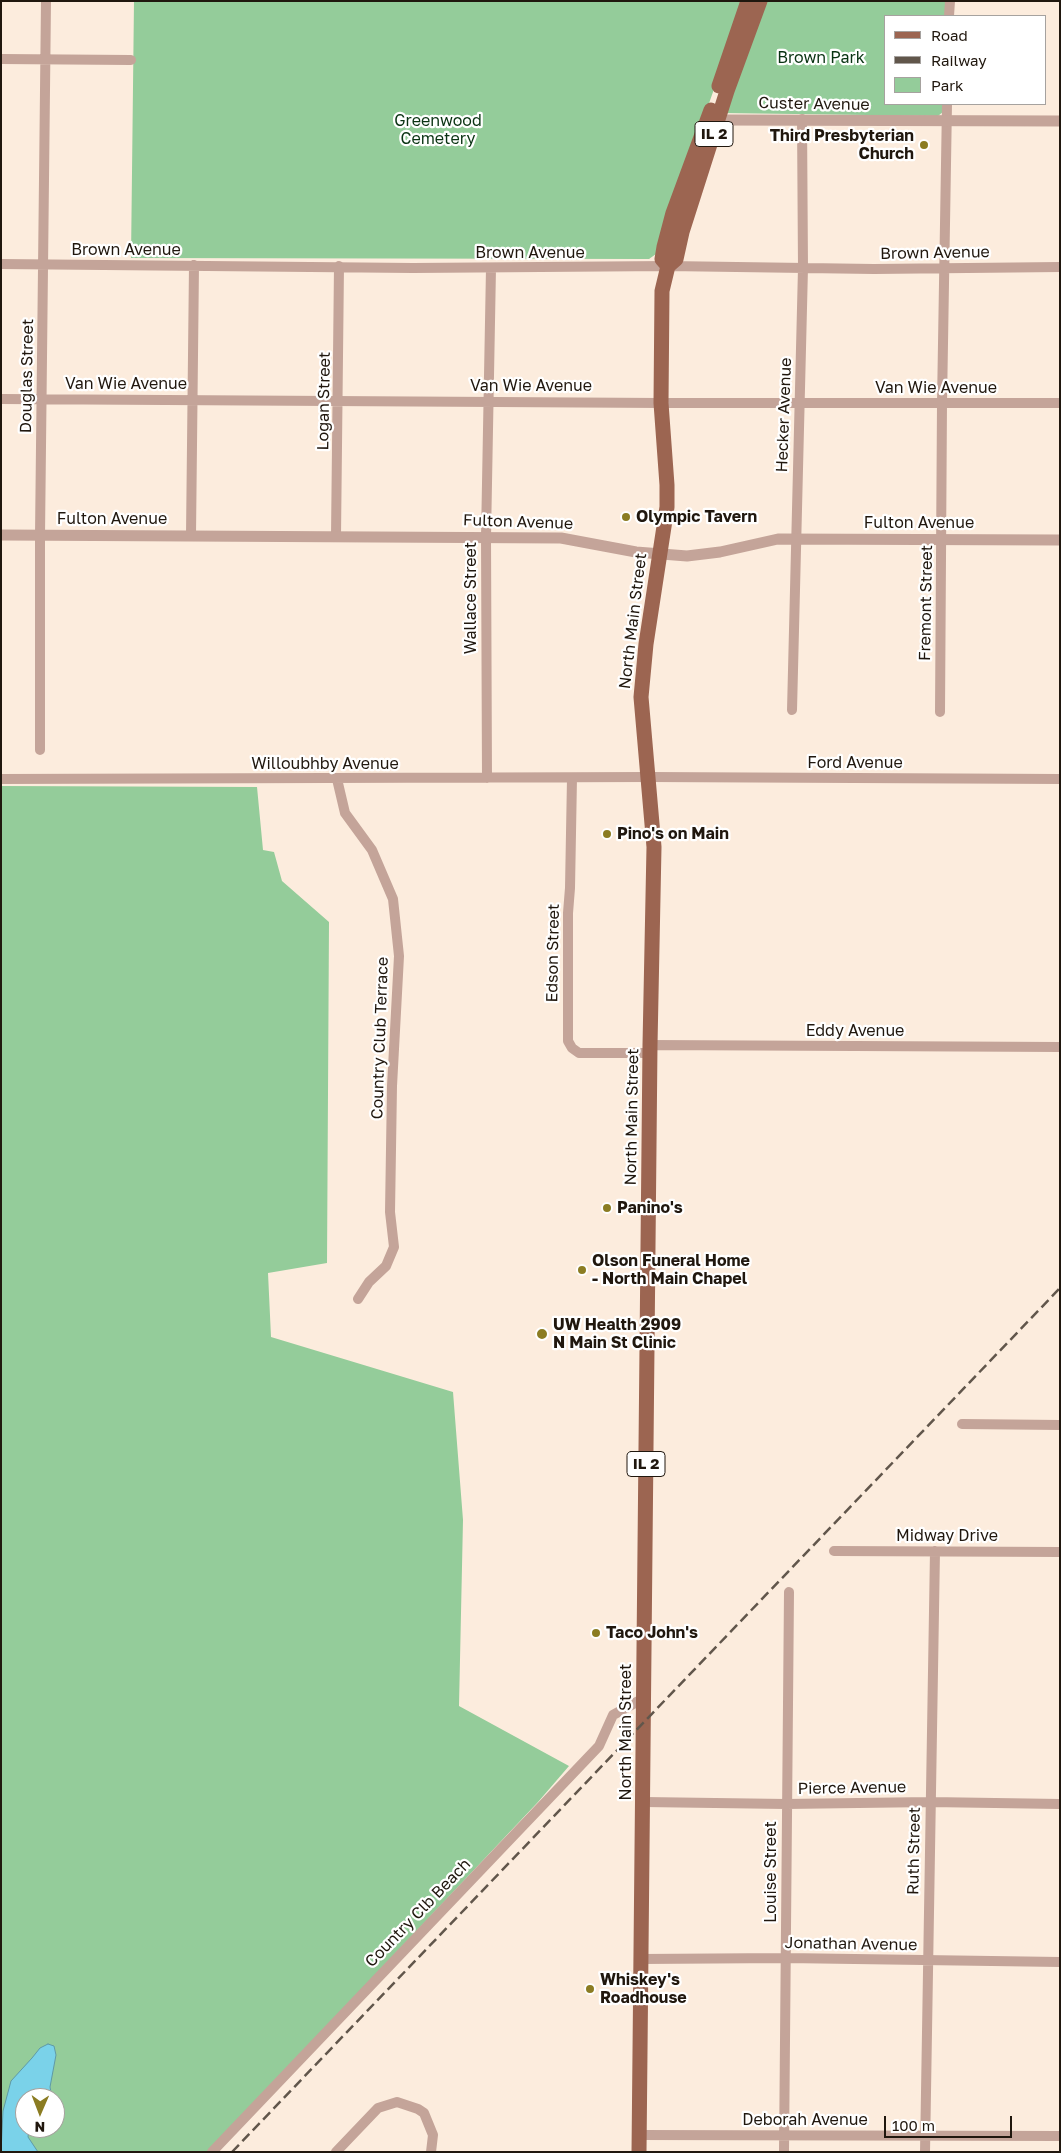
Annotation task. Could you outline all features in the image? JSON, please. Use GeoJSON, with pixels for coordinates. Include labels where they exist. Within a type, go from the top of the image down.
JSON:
{"type":"FeatureCollection","features":[{"type":"Feature","properties":{"kind":"main road","name":"North Main Street"},"geometry":{"type":"LineString","coordinates":[[668,266],[662,259],[673,214],[748,1]]}},
{"type":"Feature","properties":{"kind":"main road","name":"North Main Street"},"geometry":{"type":"LineString","coordinates":[[639,2152],[644,1802],[650,1049],[654,846],[650,777],[641,697],[643,667],[667,507],[661,403],[660,322],[662,290],[668,266],[676,258],[718,120],[760,1]]}},
{"type":"Feature","properties":{"kind":"street","name":"Douglas Street"},"geometry":{"type":"LineString","coordinates":[[40,750],[40,534],[46,1]]}},
{"type":"Feature","properties":{"kind":"street"},"geometry":{"type":"LineString","coordinates":[[949,15],[950,1]]}},
{"type":"Feature","properties":{"kind":"street"},"geometry":{"type":"LineString","coordinates":[[1,59],[131,60]]}},
{"type":"Feature","properties":{"kind":"street","name":"Fremont Street"},"geometry":{"type":"LineString","coordinates":[[940,712],[942,403],[947,105]]}},
{"type":"Feature","properties":{"kind":"street","name":"Hecker Avenue"},"geometry":{"type":"LineString","coordinates":[[792,710],[803,268],[802,119]]}},
{"type":"Feature","properties":{"kind":"street","name":"Custer Avenue"},"geometry":{"type":"LineString","coordinates":[[718,120],[1060,121]]}},
{"type":"Feature","properties":{"kind":"street","name":"Brown Avenue"},"geometry":{"type":"LineString","coordinates":[[1,264],[491,268],[668,266],[803,268],[1060,267]]}},
{"type":"Feature","properties":{"kind":"street"},"geometry":{"type":"LineString","coordinates":[[191,535],[194,265]]}},
{"type":"Feature","properties":{"kind":"street","name":"Logan Street"},"geometry":{"type":"LineString","coordinates":[[336,536],[340,266]]}},
{"type":"Feature","properties":{"kind":"street","name":"Wallace Street"},"geometry":{"type":"LineString","coordinates":[[487,778],[486,537],[491,268]]}},
{"type":"Feature","properties":{"kind":"street","name":"Van Wie Avenue"},"geometry":{"type":"LineString","coordinates":[[1,399],[661,403],[1060,403]]}},
{"type":"Feature","properties":{"kind":"street","name":"Fulton Avenue"},"geometry":{"type":"LineString","coordinates":[[1,534],[561,538],[659,554],[698,555],[778,538],[1060,540]]}},
{"type":"Feature","properties":{"kind":"street","name":"Willoubhby Avenue"},"geometry":{"type":"LineString","coordinates":[[1,779],[338,780],[650,777]]}},
{"type":"Feature","properties":{"kind":"street","name":"Ford Avenue"},"geometry":{"type":"LineString","coordinates":[[650,777],[1060,780]]}},
{"type":"Feature","properties":{"kind":"street","name":"Edson Street"},"geometry":{"type":"LineString","coordinates":[[572,778],[568,914],[568,1042],[579,1053],[650,1049]]}},
{"type":"Feature","properties":{"kind":"street","name":"Country Club Terrace"},"geometry":{"type":"LineString","coordinates":[[338,780],[345,813],[372,850],[393,899],[399,956],[392,1096],[390,1212],[394,1247],[386,1266],[369,1282],[358,1300]]}},
{"type":"Feature","properties":{"kind":"street","name":"Eddy Avenue"},"geometry":{"type":"LineString","coordinates":[[650,1049],[1060,1047]]}},
{"type":"Feature","properties":{"kind":"street"},"geometry":{"type":"LineString","coordinates":[[962,1424],[1060,1425]]}},
{"type":"Feature","properties":{"kind":"street","name":"Midway Drive"},"geometry":{"type":"LineString","coordinates":[[834,1551],[1060,1552]]}},
{"type":"Feature","properties":{"kind":"street","name":"Ruth Street"},"geometry":{"type":"LineString","coordinates":[[925,2152],[935,1551]]}},
{"type":"Feature","properties":{"kind":"street","name":"Louise Street"},"geometry":{"type":"LineString","coordinates":[[784,2152],[789,1592]]}},
{"type":"Feature","properties":{"kind":"street","name":"Country Clb Beach"},"geometry":{"type":"LineString","coordinates":[[212,2152],[599,1746],[613,1715],[644,1698]]}},
{"type":"Feature","properties":{"kind":"street","name":"Pierce Avenue"},"geometry":{"type":"LineString","coordinates":[[644,1802],[1060,1804]]}},
{"type":"Feature","properties":{"kind":"street","name":"Jonathan Avenue"},"geometry":{"type":"LineString","coordinates":[[641,1959],[927,1959],[1060,1962]]}},
{"type":"Feature","properties":{"kind":"street"},"geometry":{"type":"LineString","coordinates":[[336,2152],[378,2108],[397,2102],[424,2113],[434,2135],[431,2152]]}},
{"type":"Feature","properties":{"kind":"street","name":"Deborah Avenue"},"geometry":{"type":"LineString","coordinates":[[640,2135],[925,2134],[1060,2136]]}},
{"type":"Feature","properties":{"kind":"green space","name":"Greenwood Cemetery"},"geometry":{"type":"Polygon","coordinates":[[[134,1],[745,1],[656,254],[649,259],[643,259],[131,258],[134,1]]]}},
{"type":"Feature","properties":{"kind":"green space","name":"Brown Park"},"geometry":{"type":"Polygon","coordinates":[[[761,1],[945,1],[945,15],[884,15],[884,105],[944,105],[944,111],[938,116],[723,113],[761,1]]]}},
{"type":"Feature","properties":{"kind":"green space"},"geometry":{"type":"Polygon","coordinates":[[[1,786],[257,787],[263,850],[274,852],[282,881],[329,922],[327,1263],[268,1273],[271,1337],[453,1392],[463,1520],[459,1706],[569,1766],[538,1802],[208,2152],[1,2152],[1,786]]]}},
{"type":"Feature","properties":{"kind":"water"},"geometry":{"type":"Polygon","coordinates":[[[48,2044],[54,2046],[56,2055],[50,2088],[15,2088],[15,2138],[29,2138],[38,2152],[1,2152],[3,2111],[11,2081],[40,2048],[48,2044]]]}},
{"type":"Feature","properties":{"kind":"railway"},"geometry":{"type":"LineString","coordinates":[[232,2152],[1060,1288]]}},
{"type":"Feature","properties":{"kind":"place","name":"Third Presbyterian Church"},"geometry":{"type":"Point","coordinates":[924,145]}},
{"type":"Feature","properties":{"kind":"place","name":"Olympic Tavern"},"geometry":{"type":"Point","coordinates":[626,517]}},
{"type":"Feature","properties":{"kind":"place","name":"Pino's on Main"},"geometry":{"type":"Point","coordinates":[607,834]}},
{"type":"Feature","properties":{"kind":"place","name":"Panino's"},"geometry":{"type":"Point","coordinates":[607,1208]}},
{"type":"Feature","properties":{"kind":"place","name":"Olson Funeral Home - North Main Chapel"},"geometry":{"type":"Point","coordinates":[582,1270]}},
{"type":"Feature","properties":{"kind":"place","name":"UW Health 2909 N Main St Clinic"},"geometry":{"type":"Point","coordinates":[542,1334]}},
{"type":"Feature","properties":{"kind":"place","name":"Taco John's"},"geometry":{"type":"Point","coordinates":[596,1633]}},
{"type":"Feature","properties":{"kind":"place","name":"Whiskey's Roadhouse"},"geometry":{"type":"Point","coordinates":[590,1989]}}]}
